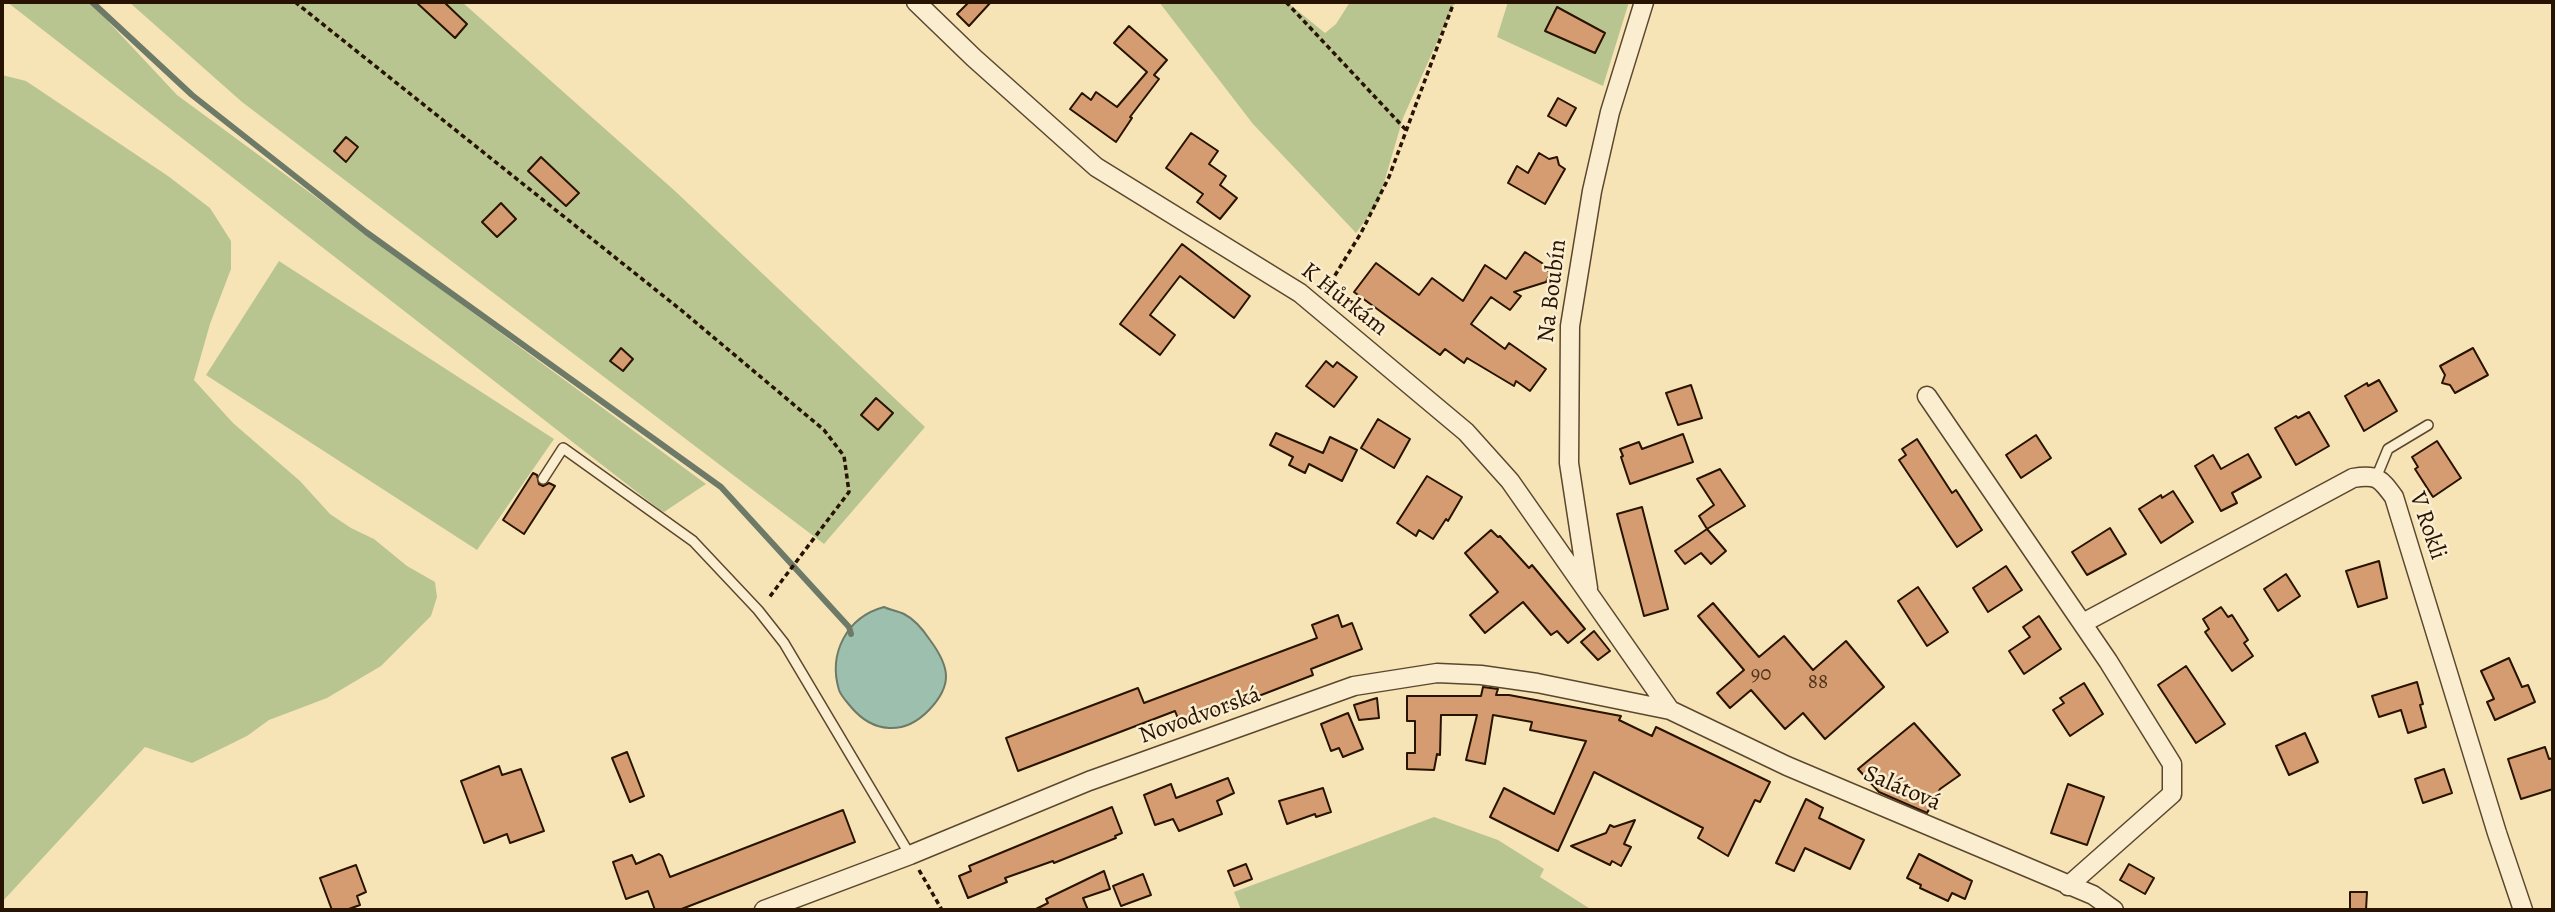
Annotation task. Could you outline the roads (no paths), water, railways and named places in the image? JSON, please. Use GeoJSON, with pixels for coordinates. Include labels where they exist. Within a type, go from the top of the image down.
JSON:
{"type":"FeatureCollection","features":[{"type":"Feature","properties":{"kind":"street","name":"K Hůrkám"},"geometry":{"type":"LineString","coordinates":[[916,2],[1096,167],[1300,293],[1466,432],[1510,481],[1670,710]]}},
{"type":"Feature","properties":{"kind":"street","name":"Na Boubín"},"geometry":{"type":"LineString","coordinates":[[1588,592],[1569,463],[1570,326],[1591,191],[1610,112],[1644,2]]}},
{"type":"Feature","properties":{"kind":"street"},"geometry":{"type":"LineString","coordinates":[[1927,396],[2083,623],[2172,764],[2172,794],[2068,886]]}},
{"type":"Feature","properties":{"kind":"street","name":"V Rokli"},"geometry":{"type":"LineString","coordinates":[[2083,623],[2353,478],[2370,475],[2382,480],[2394,497],[2523,910]]}},
{"type":"Feature","properties":{"kind":"street","name":"Novodvorská"},"geometry":{"type":"LineString","coordinates":[[764,910],[910,855],[1089,781],[1354,686],[1437,673],[1481,675],[1609,696],[1670,710]]}},
{"type":"Feature","properties":{"kind":"street","name":"Salátová"},"geometry":{"type":"LineString","coordinates":[[1670,710],[1787,766],[2093,895],[2114,910]]}},
{"type":"Feature","properties":{"kind":"lane"},"geometry":{"type":"LineString","coordinates":[[2376,478],[2388,449],[2428,425]]}},
{"type":"Feature","properties":{"kind":"lane"},"geometry":{"type":"LineString","coordinates":[[543,479],[564,448],[692,541],[758,610],[784,643],[910,855]]}},
{"type":"Feature","properties":{"kind":"waterway"},"geometry":{"type":"LineString","coordinates":[[92,2],[192,95],[366,232],[721,487],[849,627],[851,634]]}}]}
